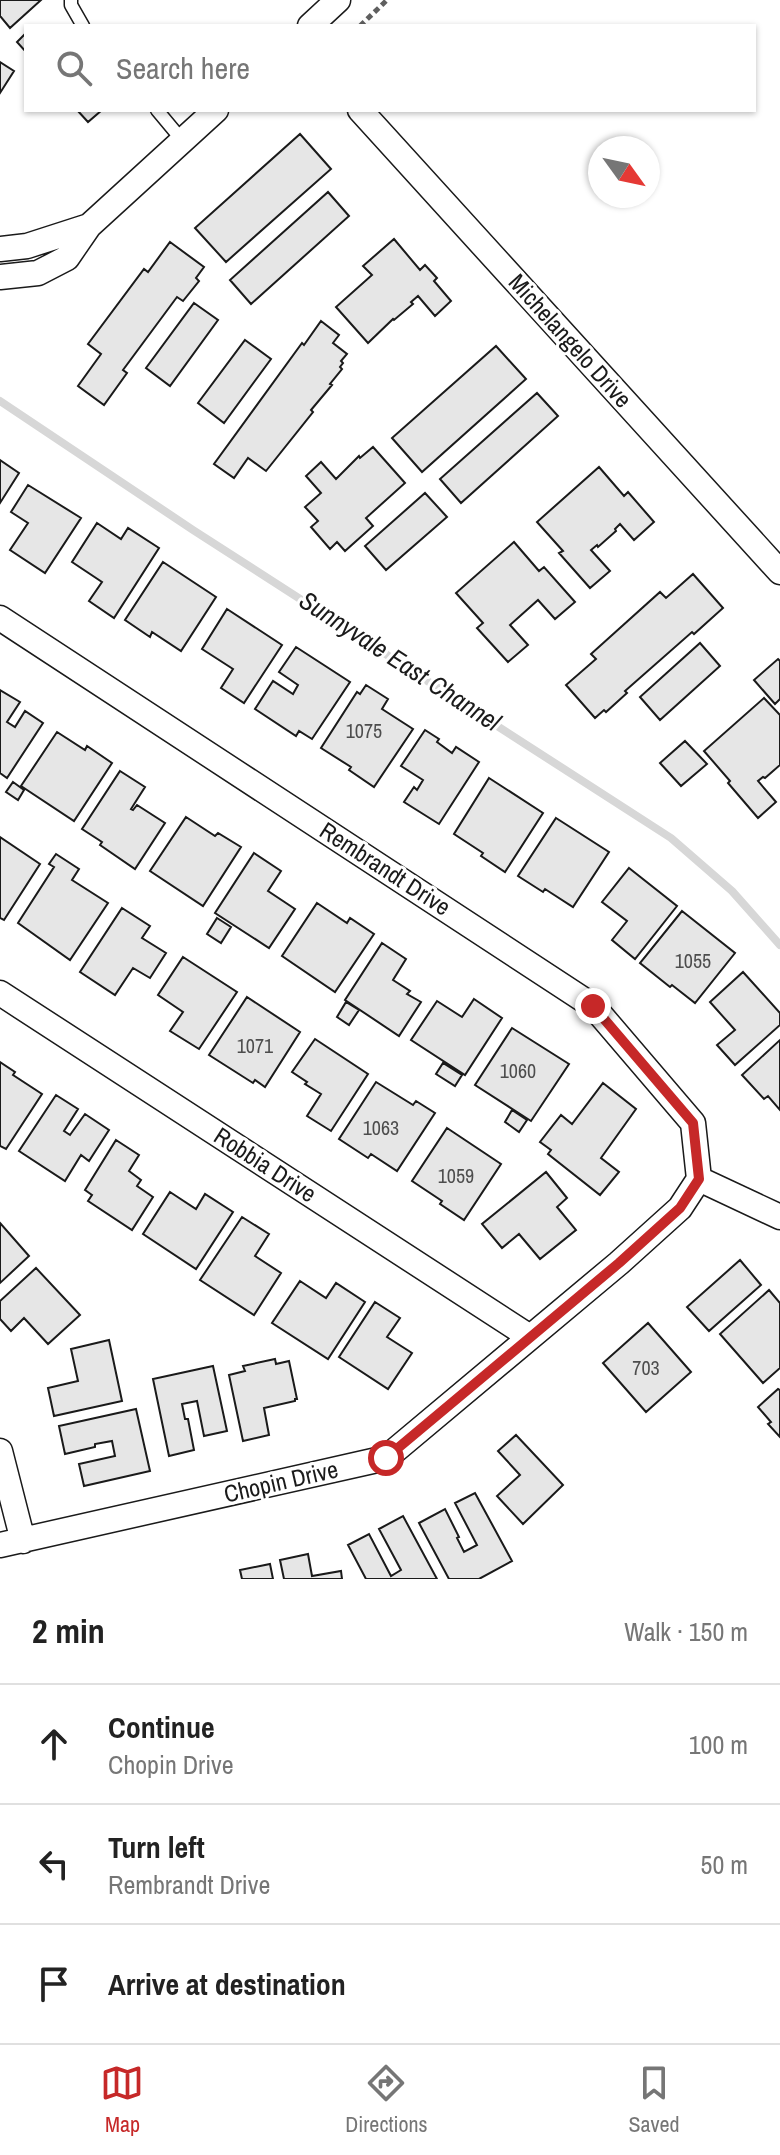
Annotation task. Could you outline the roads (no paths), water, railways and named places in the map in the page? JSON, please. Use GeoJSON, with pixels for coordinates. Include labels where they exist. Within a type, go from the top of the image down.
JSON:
{"type":"FeatureCollection","features":[{"type":"Feature","properties":{"kind":"street"},"geometry":{"type":"LineString","coordinates":[[312,24],[338,0]]}},
{"type":"Feature","properties":{"kind":"street"},"geometry":{"type":"LineString","coordinates":[[0,277],[38,273],[67,258],[89,226],[214,112]]}},
{"type":"Feature","properties":{"kind":"street","name":"Michelangelo Drive"},"geometry":{"type":"LineString","coordinates":[[362,112],[780,572]]}},
{"type":"Feature","properties":{"kind":"street"},"geometry":{"type":"LineString","coordinates":[[0,249],[27,246],[89,226]]}},
{"type":"Feature","properties":{"kind":"street","name":"Rembrandt Drive"},"geometry":{"type":"LineString","coordinates":[[0,618],[593,1006],[693,1123],[699,1179]]}},
{"type":"Feature","properties":{"kind":"street","name":"Robbia Drive"},"geometry":{"type":"LineString","coordinates":[[0,993],[530,1337]]}},
{"type":"Feature","properties":{"kind":"street"},"geometry":{"type":"LineString","coordinates":[[699,1179],[780,1217]]}},
{"type":"Feature","properties":{"kind":"street","name":"Chopin Drive"},"geometry":{"type":"LineString","coordinates":[[12,1543],[386,1458],[619,1263],[680,1208],[699,1179]]}},
{"type":"Feature","properties":{"kind":"street"},"geometry":{"type":"LineString","coordinates":[[0,1451],[12,1543]]}},
{"type":"Feature","properties":{"kind":"lane"},"geometry":{"type":"LineString","coordinates":[[71,0],[82,24]]}},
{"type":"Feature","properties":{"kind":"lane"},"geometry":{"type":"LineString","coordinates":[[159,112],[182,140]]}},
{"type":"Feature","properties":{"kind":"waterway","name":"Sunnyvale East Channel"},"geometry":{"type":"LineString","coordinates":[[0,401],[193,530],[671,838],[732,891],[780,945]]}}]}
